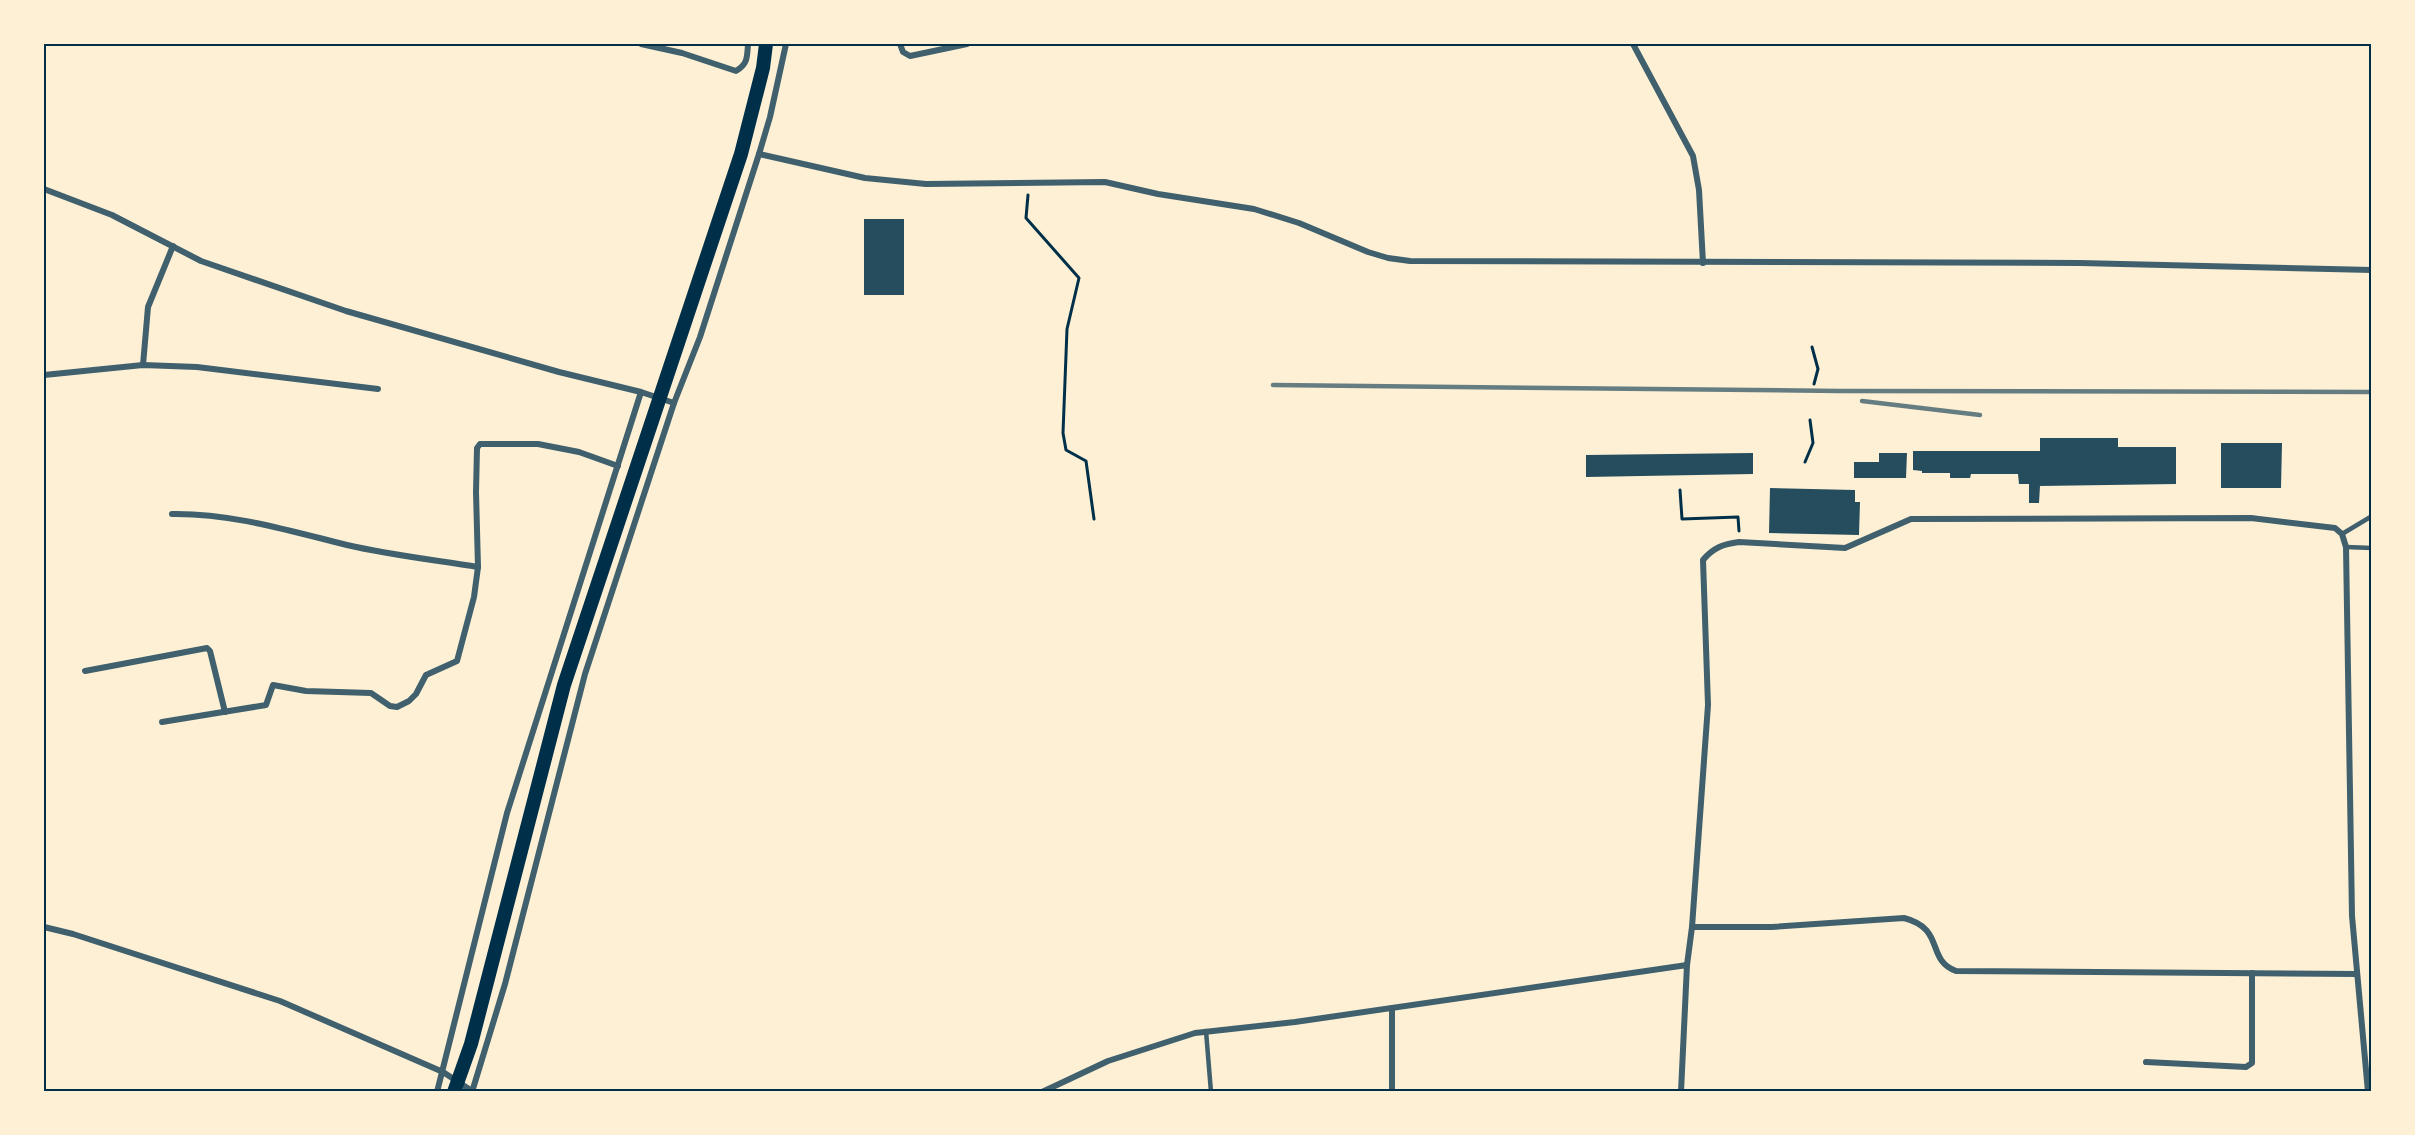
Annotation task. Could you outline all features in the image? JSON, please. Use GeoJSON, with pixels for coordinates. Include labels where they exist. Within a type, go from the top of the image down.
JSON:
{"type":"FeatureCollection","features":[{"type":"Feature","properties":{"kind":"main road"},"geometry":{"type":"LineString","coordinates":[[454,1092],[471,1044],[564,685],[741,154],[763,68],[766,44]]}},
{"type":"Feature","properties":{"kind":"street"},"geometry":{"type":"LineString","coordinates":[[641,44],[682,53],[736,70],[747,60],[748,44]]}},
{"type":"Feature","properties":{"kind":"street"},"geometry":{"type":"LineString","coordinates":[[44,927],[73,934],[280,1001],[443,1072],[472,1091],[505,984],[585,674],[674,403],[700,337],[759,154],[770,117],[786,44]]}},
{"type":"Feature","properties":{"kind":"street"},"geometry":{"type":"LineString","coordinates":[[900,44],[903,52],[910,56],[967,44]]}},
{"type":"Feature","properties":{"kind":"street"},"geometry":{"type":"LineString","coordinates":[[1633,44],[1693,156],[1699,190],[1703,262]]}},
{"type":"Feature","properties":{"kind":"street"},"geometry":{"type":"LineString","coordinates":[[759,154],[865,178],[926,184],[1029,181],[1105,182],[1158,194],[1254,209],[1299,223],[1388,258],[1505,263],[2080,263],[2372,270]]}},
{"type":"Feature","properties":{"kind":"street"},"geometry":{"type":"LineString","coordinates":[[44,189],[112,215],[201,261],[346,310],[674,403]]}},
{"type":"Feature","properties":{"kind":"street"},"geometry":{"type":"LineString","coordinates":[[143,365],[148,307],[173,246]]}},
{"type":"Feature","properties":{"kind":"street"},"geometry":{"type":"LineString","coordinates":[[44,375],[143,365],[197,367],[378,389]]}},
{"type":"Feature","properties":{"kind":"street"},"geometry":{"type":"LineString","coordinates":[[437,1092],[507,813],[641,392]]}},
{"type":"Feature","properties":{"kind":"street"},"geometry":{"type":"LineString","coordinates":[[162,722],[266,705],[273,685],[306,691],[371,693],[390,706],[397,707],[409,701],[416,694],[426,675],[457,661],[474,597],[478,567],[476,492],[477,448],[480,444],[549,445],[579,452],[618,466]]}},
{"type":"Feature","properties":{"kind":"street"},"geometry":{"type":"LineString","coordinates":[[172,514],[222,517],[350,546],[478,567]]}},
{"type":"Feature","properties":{"kind":"street"},"geometry":{"type":"LineString","coordinates":[[1681,1092],[1687,965],[1692,927],[1708,705],[1702,560],[1709,552],[1723,544],[1739,542],[1845,548],[1911,519],[2251,518],[2335,528],[2342,534],[2346,547],[2352,916],[2368,1092]]}},
{"type":"Feature","properties":{"kind":"street"},"geometry":{"type":"LineString","coordinates":[[85,671],[207,648],[210,651],[225,712]]}},
{"type":"Feature","properties":{"kind":"street"},"geometry":{"type":"LineString","coordinates":[[1692,927],[1772,927],[1904,918],[1917,921],[1925,926],[1932,935],[1941,962],[1956,971],[2357,974]]}},
{"type":"Feature","properties":{"kind":"street"},"geometry":{"type":"LineString","coordinates":[[1042,1092],[1107,1061],[1195,1033],[1295,1022],[1687,965]]}},
{"type":"Feature","properties":{"kind":"street"},"geometry":{"type":"LineString","coordinates":[[2146,1062],[2246,1067],[2250,1065],[2252,1063],[2252,973]]}},
{"type":"Feature","properties":{"kind":"street"},"geometry":{"type":"LineString","coordinates":[[1392,1008],[1392,1092]]}},
{"type":"Feature","properties":{"kind":"lane"},"geometry":{"type":"LineString","coordinates":[[2342,534],[2372,516]]}},
{"type":"Feature","properties":{"kind":"lane"},"geometry":{"type":"LineString","coordinates":[[2346,547],[2372,548]]}},
{"type":"Feature","properties":{"kind":"lane"},"geometry":{"type":"LineString","coordinates":[[1206,1032],[1211,1092]]}},
{"type":"Feature","properties":{"kind":"path"},"geometry":{"type":"LineString","coordinates":[[1029,181],[1026,218],[1079,278],[1067,329],[1063,433],[1066,450],[1086,461],[1094,519]]}},
{"type":"Feature","properties":{"kind":"path"},"geometry":{"type":"LineString","coordinates":[[1812,347],[1818,369],[1814,384]]}},
{"type":"Feature","properties":{"kind":"path"},"geometry":{"type":"LineString","coordinates":[[1804,462],[1813,443],[1810,420]]}},
{"type":"Feature","properties":{"kind":"path"},"geometry":{"type":"LineString","coordinates":[[1680,489],[1682,519],[1738,517],[1739,542]]}},
{"type":"Feature","properties":{"kind":"building"},"geometry":{"type":"Polygon","coordinates":[[[864,219],[904,219],[904,295],[864,295],[864,219]]]}},
{"type":"Feature","properties":{"kind":"building"},"geometry":{"type":"Polygon","coordinates":[[[2040,438],[2118,438],[2118,447],[2176,447],[2176,484],[2040,486],[2039,503],[2029,503],[2029,484],[2019,484],[2018,474],[1971,474],[1970,478],[1950,478],[1950,473],[1922,473],[1922,471],[1913,470],[1913,451],[2040,451],[2040,438]]]}},
{"type":"Feature","properties":{"kind":"building"},"geometry":{"type":"Polygon","coordinates":[[[2221,443],[2282,443],[2281,488],[2221,488],[2221,443]]]}},
{"type":"Feature","properties":{"kind":"building"},"geometry":{"type":"Polygon","coordinates":[[[1753,453],[1753,474],[1586,477],[1586,455],[1753,453]]]}},
{"type":"Feature","properties":{"kind":"building"},"geometry":{"type":"Polygon","coordinates":[[[1879,453],[1907,453],[1906,478],[1854,478],[1854,462],[1879,462],[1879,453]]]}},
{"type":"Feature","properties":{"kind":"building"},"geometry":{"type":"Polygon","coordinates":[[[1770,488],[1855,490],[1855,502],[1860,502],[1859,535],[1769,533],[1770,488]]]}},
{"type":"Feature","properties":{"kind":"railway"},"geometry":{"type":"LineString","coordinates":[[1273,385],[1840,391],[2372,392]]}},
{"type":"Feature","properties":{"kind":"railway"},"geometry":{"type":"LineString","coordinates":[[1862,401],[1980,415]]}}]}
